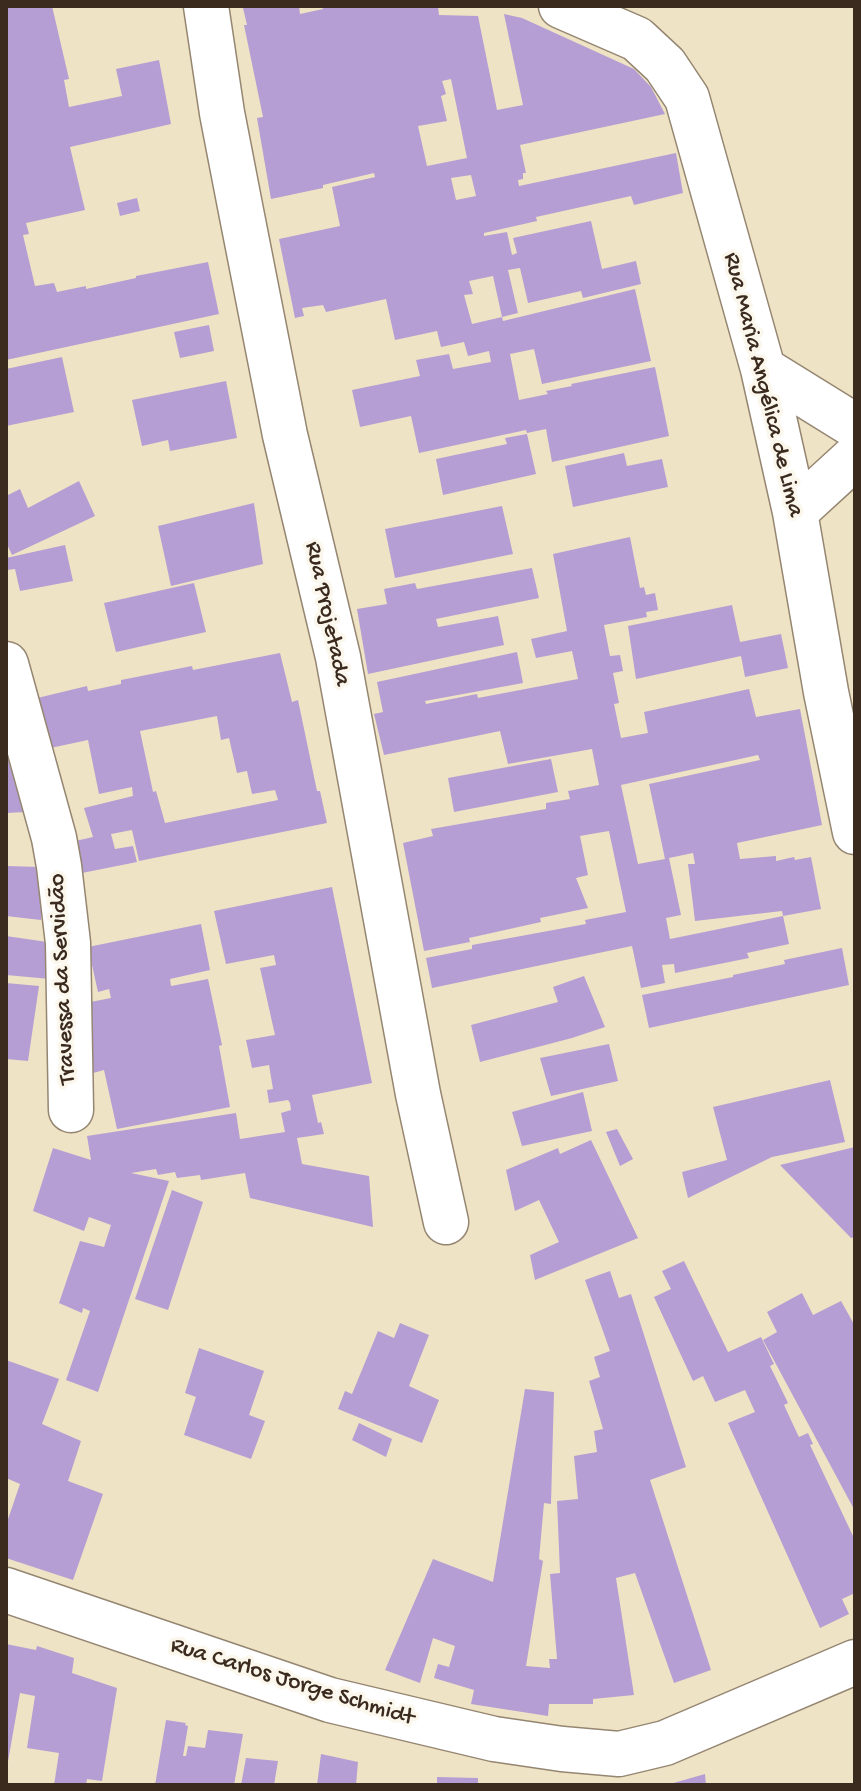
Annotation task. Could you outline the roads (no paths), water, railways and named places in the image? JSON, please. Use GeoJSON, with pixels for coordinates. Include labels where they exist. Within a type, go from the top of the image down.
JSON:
{"type":"FeatureCollection","features":[{"type":"Feature","properties":{"kind":"street","name":"Rua Projetada"},"geometry":{"type":"LineString","coordinates":[[206,6],[238,197],[285,435],[338,657],[418,1094],[446,1222]]}},
{"type":"Feature","properties":{"kind":"street","name":"Rua Maria Angélica de Lima"},"geometry":{"type":"LineString","coordinates":[[561,6],[637,39],[665,65],[687,98],[763,369],[795,512],[855,832]]}},
{"type":"Feature","properties":{"kind":"street"},"geometry":{"type":"LineString","coordinates":[[763,369],[855,426]]}},
{"type":"Feature","properties":{"kind":"street"},"geometry":{"type":"LineString","coordinates":[[795,512],[855,457]]}},
{"type":"Feature","properties":{"kind":"street","name":"Travessa da Servidão"},"geometry":{"type":"LineString","coordinates":[[6,664],[59,866],[68,943],[71,1110]]}},
{"type":"Feature","properties":{"kind":"street","name":"Rua Carlos Jorge Schmidt"},"geometry":{"type":"LineString","coordinates":[[6,1590],[330,1700],[494,1739],[619,1754],[665,1743],[855,1662]]}}]}
